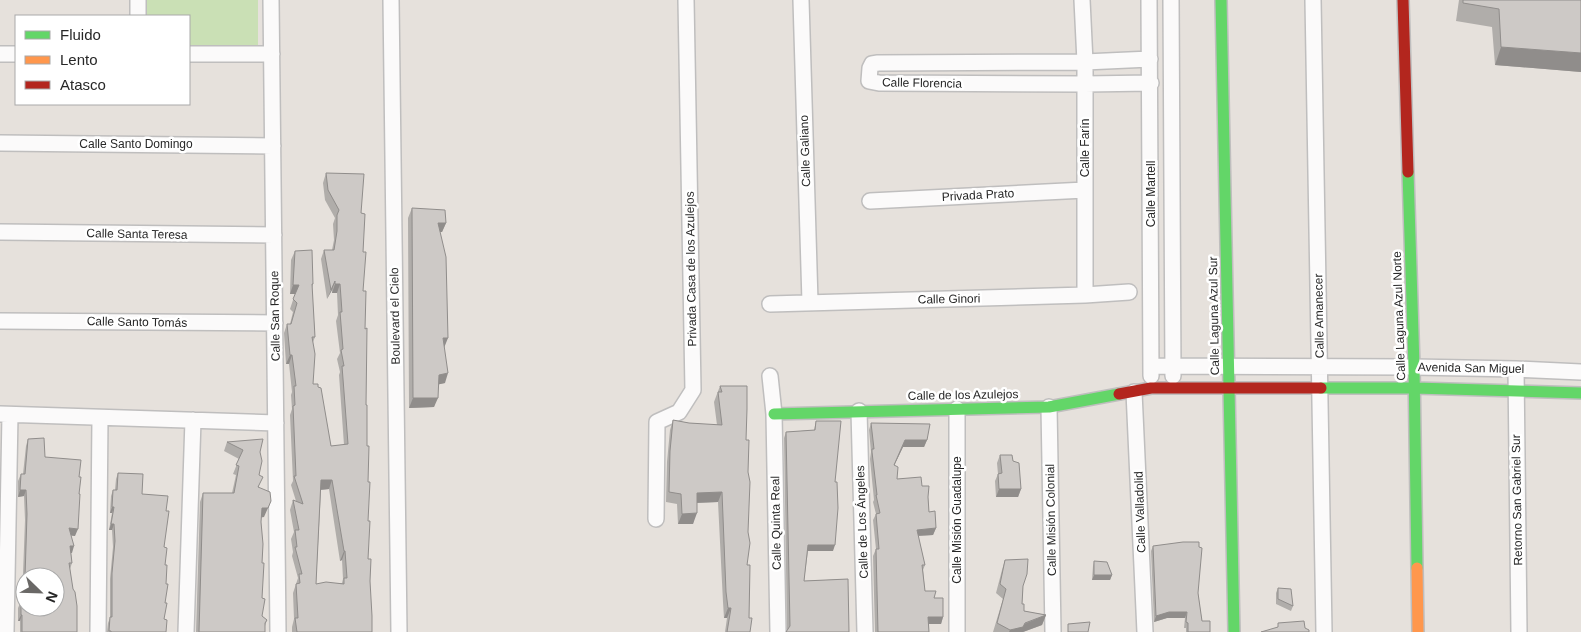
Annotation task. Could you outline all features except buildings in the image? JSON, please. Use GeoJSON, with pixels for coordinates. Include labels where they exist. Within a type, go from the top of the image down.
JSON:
{"type":"FeatureCollection","features":[{"type":"Feature","properties":{"kind":"street"},"geometry":{"type":"LineString","coordinates":[[138,0],[138,15]]}},
{"type":"Feature","properties":{"kind":"street","name":"Calle San Roque"},"geometry":{"type":"LineString","coordinates":[[271,0],[278,632]]}},
{"type":"Feature","properties":{"kind":"street","name":"Boulevard el Cielo"},"geometry":{"type":"LineString","coordinates":[[391,0],[399,632]]}},
{"type":"Feature","properties":{"kind":"street","name":"Privada Casa de los Azulejos"},"geometry":{"type":"LineString","coordinates":[[656,519],[656,422],[678,412],[693,390],[686,0]]}},
{"type":"Feature","properties":{"kind":"street","name":"Calle Galiano"},"geometry":{"type":"LineString","coordinates":[[801,0],[810,302]]}},
{"type":"Feature","properties":{"kind":"street","name":"Calle Farín"},"geometry":{"type":"LineString","coordinates":[[1082,0],[1085,62],[1086,295]]}},
{"type":"Feature","properties":{"kind":"street","name":"Calle Martell"},"geometry":{"type":"LineString","coordinates":[[1149,0],[1151,388]]}},
{"type":"Feature","properties":{"kind":"street","name":"Calle Martell"},"geometry":{"type":"LineString","coordinates":[[1171,0],[1173,388]]}},
{"type":"Feature","properties":{"kind":"street","name":"Calle Laguna Azul Sur"},"geometry":{"type":"LineString","coordinates":[[1221,0],[1234,632]]}},
{"type":"Feature","properties":{"kind":"street","name":"Calle Amanecer"},"geometry":{"type":"LineString","coordinates":[[1313,0],[1324,632]]}},
{"type":"Feature","properties":{"kind":"street","name":"Calle Laguna Azul Norte"},"geometry":{"type":"LineString","coordinates":[[1403,0],[1415,388],[1418,632]]}},
{"type":"Feature","properties":{"kind":"street"},"geometry":{"type":"LineString","coordinates":[[1149,23],[1171,21]]}},
{"type":"Feature","properties":{"kind":"street"},"geometry":{"type":"LineString","coordinates":[[0,54],[15,54]]}},
{"type":"Feature","properties":{"kind":"street"},"geometry":{"type":"LineString","coordinates":[[190,54],[272,54]]}},
{"type":"Feature","properties":{"kind":"street","name":"Calle Florencia"},"geometry":{"type":"LineString","coordinates":[[1150,59],[1085,62],[872,64],[869,80],[879,83],[1150,83]]}},
{"type":"Feature","properties":{"kind":"street"},"geometry":{"type":"LineString","coordinates":[[974,62],[976,84]]}},
{"type":"Feature","properties":{"kind":"street"},"geometry":{"type":"LineString","coordinates":[[1150,138],[1172,138]]}},
{"type":"Feature","properties":{"kind":"street","name":"Calle Santo Domingo"},"geometry":{"type":"LineString","coordinates":[[0,143],[273,146]]}},
{"type":"Feature","properties":{"kind":"street","name":"Privada Prato"},"geometry":{"type":"LineString","coordinates":[[870,201],[1085,190]]}},
{"type":"Feature","properties":{"kind":"street","name":"Calle Santa Teresa"},"geometry":{"type":"LineString","coordinates":[[0,232],[274,235]]}},
{"type":"Feature","properties":{"kind":"street","name":"Calle Ginori"},"geometry":{"type":"LineString","coordinates":[[770,304],[1086,295],[1129,292]]}},
{"type":"Feature","properties":{"kind":"street","name":"Calle Santo Tomás"},"geometry":{"type":"LineString","coordinates":[[0,321],[275,323]]}},
{"type":"Feature","properties":{"kind":"street","name":"Avenida San Miguel"},"geometry":{"type":"LineString","coordinates":[[1151,366],[1414,367],[1581,372]]}},
{"type":"Feature","properties":{"kind":"street","name":"Retorno San Gabriel Sur"},"geometry":{"type":"LineString","coordinates":[[1516,369],[1519,632]]}},
{"type":"Feature","properties":{"kind":"street","name":"Calle Quinta Real"},"geometry":{"type":"LineString","coordinates":[[770,376],[774,414],[778,632]]}},
{"type":"Feature","properties":{"kind":"street","name":"Avenida San Miguel"},"geometry":{"type":"LineString","coordinates":[[1151,388],[1415,388],[1581,393]]}},
{"type":"Feature","properties":{"kind":"street","name":"Calle de los Azulejos"},"geometry":{"type":"LineString","coordinates":[[774,414],[1049,407],[1151,388]]}},
{"type":"Feature","properties":{"kind":"street","name":"Calle Valladolid"},"geometry":{"type":"LineString","coordinates":[[1134,392],[1145,632]]}},
{"type":"Feature","properties":{"kind":"street","name":"Calle Misión Colonial"},"geometry":{"type":"LineString","coordinates":[[1049,407],[1053,632]]}},
{"type":"Feature","properties":{"kind":"street","name":"Calle Misión Guadalupe"},"geometry":{"type":"LineString","coordinates":[[957,409],[958,632]]}},
{"type":"Feature","properties":{"kind":"street","name":"Calle de Los Ángeles"},"geometry":{"type":"LineString","coordinates":[[859,411],[865,632]]}},
{"type":"Feature","properties":{"kind":"street"},"geometry":{"type":"LineString","coordinates":[[6,632],[5,415],[276,423]]}},
{"type":"Feature","properties":{"kind":"street"},"geometry":{"type":"LineString","coordinates":[[98,632],[100,418]]}},
{"type":"Feature","properties":{"kind":"street"},"geometry":{"type":"LineString","coordinates":[[186,632],[193,420]]}},
{"type":"Feature","properties":{"kind":"green space"},"geometry":{"type":"Polygon","coordinates":[[[147,0],[258,0],[258,47],[190,46],[190,15],[147,15],[147,0]]]}},
{"type":"Feature","properties":{"kind":"traffic: fast"},"geometry":{"type":"LineString","coordinates":[[1221,0],[1234,632]]}},
{"type":"Feature","properties":{"kind":"traffic: fast"},"geometry":{"type":"LineString","coordinates":[[1408,172],[1414,367],[1417,568]]}},
{"type":"Feature","properties":{"kind":"traffic: fast"},"geometry":{"type":"LineString","coordinates":[[1321,388],[1415,388],[1581,393]]}},
{"type":"Feature","properties":{"kind":"traffic: fast"},"geometry":{"type":"LineString","coordinates":[[774,414],[1049,407],[1119,394]]}},
{"type":"Feature","properties":{"kind":"traffic: slow"},"geometry":{"type":"LineString","coordinates":[[1417,568],[1418,632]]}},
{"type":"Feature","properties":{"kind":"traffic: jam"},"geometry":{"type":"LineString","coordinates":[[1403,0],[1408,172]]}},
{"type":"Feature","properties":{"kind":"traffic: jam"},"geometry":{"type":"LineString","coordinates":[[1119,394],[1151,388],[1321,388]]}}]}
